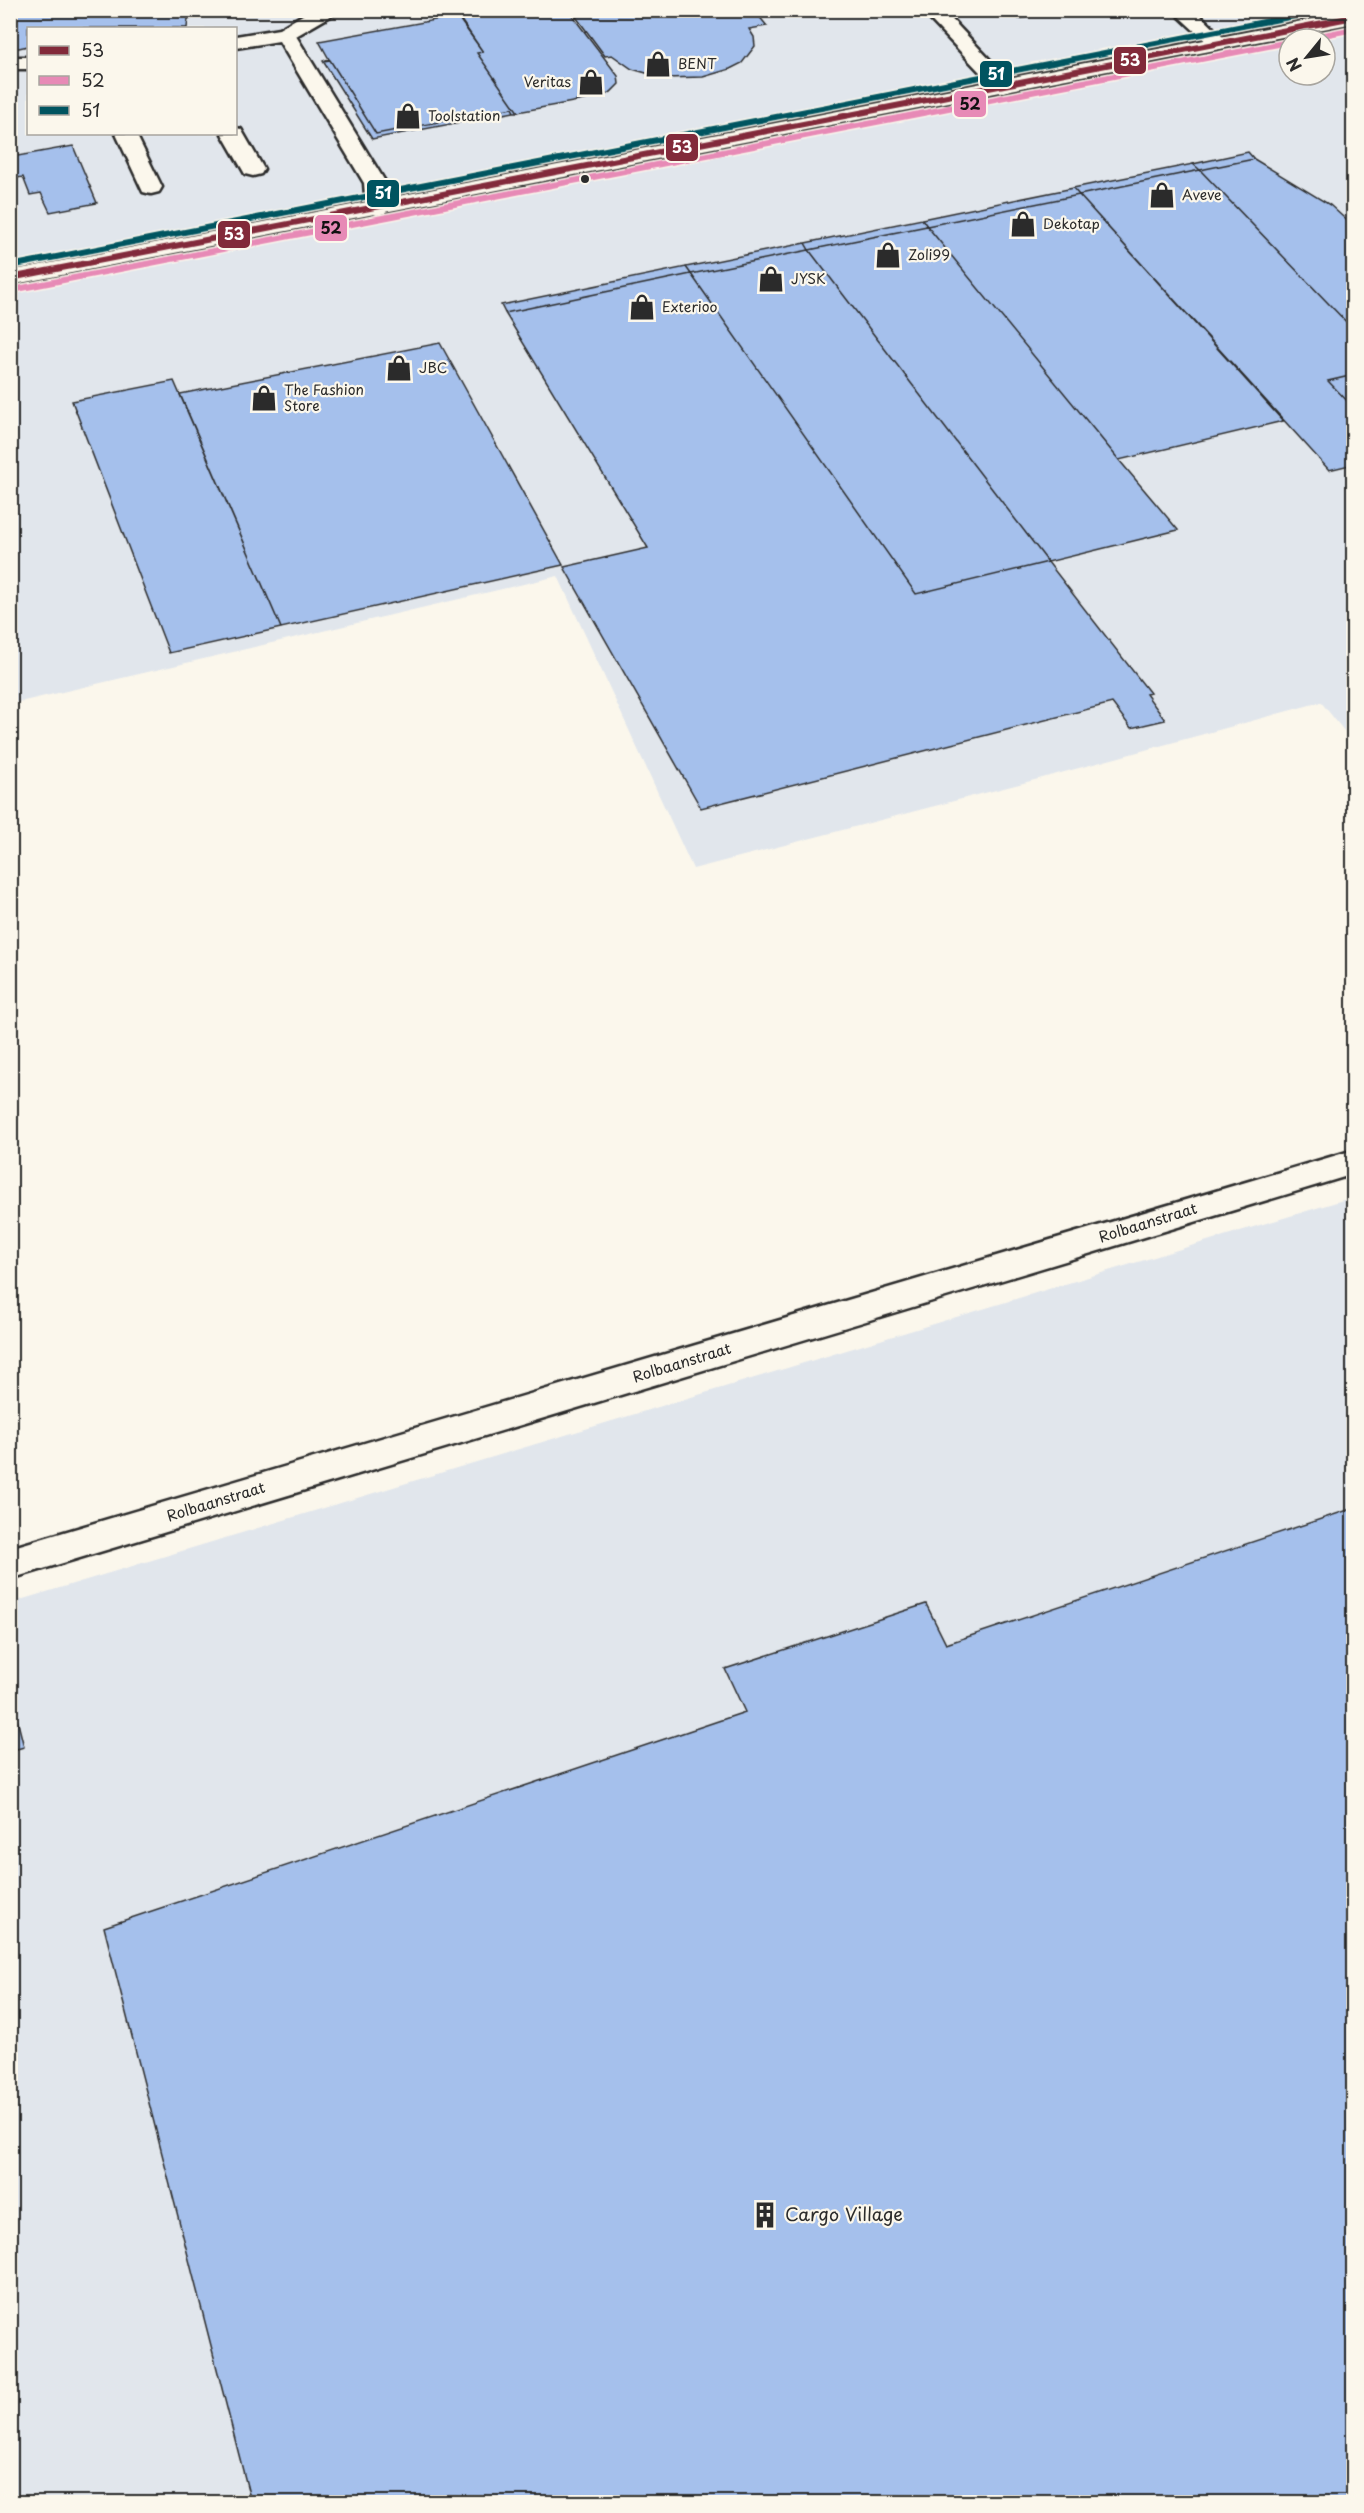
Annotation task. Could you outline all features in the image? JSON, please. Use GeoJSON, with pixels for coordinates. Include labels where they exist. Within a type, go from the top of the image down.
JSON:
{"type":"FeatureCollection","features":[{"type":"Feature","properties":{"kind":"main road"},"geometry":{"type":"LineString","coordinates":[[237,42],[285,34],[327,10]]}},
{"type":"Feature","properties":{"kind":"main road"},"geometry":{"type":"LineString","coordinates":[[931,10],[1004,86]]}},
{"type":"Feature","properties":{"kind":"main road"},"geometry":{"type":"LineString","coordinates":[[1182,10],[1219,44]]}},
{"type":"Feature","properties":{"kind":"main road"},"geometry":{"type":"LineString","coordinates":[[10,278],[1353,17]]}},
{"type":"Feature","properties":{"kind":"main road"},"geometry":{"type":"LineString","coordinates":[[285,34],[375,183],[377,208]]}},
{"type":"Feature","properties":{"kind":"main road"},"geometry":{"type":"LineString","coordinates":[[10,63],[27,63]]}},
{"type":"Feature","properties":{"kind":"main road"},"geometry":{"type":"LineString","coordinates":[[126,135],[151,186]]}},
{"type":"Feature","properties":{"kind":"main road"},"geometry":{"type":"LineString","coordinates":[[234,135],[253,169]]}},
{"type":"Feature","properties":{"kind":"main road","name":"Rolbaanstraat"},"geometry":{"type":"LineString","coordinates":[[10,1564],[1353,1162]]}},
{"type":"Feature","properties":{"kind":"shaded area"},"geometry":{"type":"Polygon","coordinates":[[[10,11],[1353,11],[1353,742],[1321,702],[1046,777],[693,869],[558,576],[11,704],[10,11]]]}},
{"type":"Feature","properties":{"kind":"shaded area","name":"Cargo Village"},"geometry":{"type":"Polygon","coordinates":[[[1353,1197],[1353,2502],[11,2502],[10,1603],[1353,1197]]]}},
{"type":"Feature","properties":{"kind":"building"},"geometry":{"type":"Polygon","coordinates":[[[10,10],[240,10],[188,19],[187,27],[27,27],[27,46],[10,50],[10,10]]]}},
{"type":"Feature","properties":{"kind":"building"},"geometry":{"type":"Polygon","coordinates":[[[454,10],[568,10],[618,76],[619,84],[611,92],[600,97],[518,112],[477,53],[483,52],[454,10]]]}},
{"type":"Feature","properties":{"kind":"building"},"geometry":{"type":"Polygon","coordinates":[[[571,10],[754,10],[767,26],[749,29],[754,37],[755,46],[742,63],[703,77],[664,78],[632,69],[612,55],[605,56],[571,10]]]}},
{"type":"Feature","properties":{"kind":"building"},"geometry":{"type":"Polygon","coordinates":[[[1011,10],[1064,10],[1019,19],[1011,10]]]}},
{"type":"Feature","properties":{"kind":"building"},"geometry":{"type":"Polygon","coordinates":[[[457,16],[483,52],[477,53],[518,112],[514,112],[512,108],[376,134],[330,60],[323,61],[329,59],[319,41],[457,16]]]}},
{"type":"Feature","properties":{"kind":"building"},"geometry":{"type":"Polygon","coordinates":[[[330,60],[376,134],[512,108],[514,112],[372,139],[323,61],[330,60]]]}},
{"type":"Feature","properties":{"kind":"building"},"geometry":{"type":"Polygon","coordinates":[[[73,146],[97,203],[50,212],[41,193],[30,195],[23,177],[10,179],[10,151],[15,150],[18,156],[73,146]]]}},
{"type":"Feature","properties":{"kind":"building"},"geometry":{"type":"Polygon","coordinates":[[[1248,152],[1254,159],[1200,170],[1193,164],[1248,152]]]}},
{"type":"Feature","properties":{"kind":"building"},"geometry":{"type":"Polygon","coordinates":[[[1254,159],[1330,205],[1354,227],[1354,330],[1200,170],[1254,159]]]}},
{"type":"Feature","properties":{"kind":"building"},"geometry":{"type":"Polygon","coordinates":[[[1193,164],[1200,170],[1079,195],[1073,188],[1193,164]]]}},
{"type":"Feature","properties":{"kind":"building"},"geometry":{"type":"Polygon","coordinates":[[[1200,170],[1354,330],[1354,375],[1328,381],[1354,408],[1354,464],[1329,470],[1079,195],[1200,170]]]}},
{"type":"Feature","properties":{"kind":"building"},"geometry":{"type":"Polygon","coordinates":[[[1073,188],[1079,195],[927,226],[922,219],[1073,188]]]}},
{"type":"Feature","properties":{"kind":"building"},"geometry":{"type":"Polygon","coordinates":[[[1079,195],[1283,421],[1119,460],[927,226],[1079,195]]]}},
{"type":"Feature","properties":{"kind":"building"},"geometry":{"type":"Polygon","coordinates":[[[922,219],[927,226],[809,250],[805,243],[922,219]]]}},
{"type":"Feature","properties":{"kind":"building"},"geometry":{"type":"Polygon","coordinates":[[[927,226],[1178,530],[1048,562],[809,250],[927,226]]]}},
{"type":"Feature","properties":{"kind":"building"},"geometry":{"type":"Polygon","coordinates":[[[805,243],[809,250],[691,274],[686,267],[805,243]]]}},
{"type":"Feature","properties":{"kind":"building"},"geometry":{"type":"Polygon","coordinates":[[[809,250],[1048,562],[916,594],[691,274],[809,250]]]}},
{"type":"Feature","properties":{"kind":"building"},"geometry":{"type":"Polygon","coordinates":[[[686,267],[691,274],[505,313],[501,305],[686,267]]]}},
{"type":"Feature","properties":{"kind":"building"},"geometry":{"type":"Polygon","coordinates":[[[691,274],[916,594],[1048,562],[1150,693],[1146,694],[1165,720],[1131,728],[1112,703],[701,808],[564,567],[648,548],[505,313],[691,274]]]}},
{"type":"Feature","properties":{"kind":"building"},"geometry":{"type":"Polygon","coordinates":[[[440,343],[563,565],[281,628],[180,394],[440,343]]]}},
{"type":"Feature","properties":{"kind":"building"},"geometry":{"type":"Polygon","coordinates":[[[1354,375],[1354,408],[1328,381],[1354,375]]]}},
{"type":"Feature","properties":{"kind":"building"},"geometry":{"type":"Polygon","coordinates":[[[174,381],[281,628],[169,653],[72,401],[174,381]]]}},
{"type":"Feature","properties":{"kind":"building","name":"Cargo Village"},"geometry":{"type":"Polygon","coordinates":[[[1354,1508],[1354,2502],[251,2502],[104,1927],[745,1712],[725,1669],[926,1604],[946,1644],[1354,1508]]]}},
{"type":"Feature","properties":{"kind":"building"},"geometry":{"type":"Polygon","coordinates":[[[10,1691],[24,1747],[10,1751],[10,1691]]]}},
{"type":"Feature","properties":{"kind":"transit line","name":"51"},"geometry":{"type":"LineString","coordinates":[[10,266],[1325,10]]}},
{"type":"Feature","properties":{"kind":"transit line","name":"53"},"geometry":{"type":"LineString","coordinates":[[10,278],[1354,17]]}},
{"type":"Feature","properties":{"kind":"transit line","name":"52"},"geometry":{"type":"LineString","coordinates":[[1337,32],[1354,29]]}},
{"type":"Feature","properties":{"kind":"transit line","name":"52"},"geometry":{"type":"LineString","coordinates":[[12,290],[1277,44]]}},
{"type":"Feature","properties":{"kind":"place","name":"BENT"},"geometry":{"type":"Point","coordinates":[658,64]}},
{"type":"Feature","properties":{"kind":"place","name":"Veritas"},"geometry":{"type":"Point","coordinates":[591,82]}},
{"type":"Feature","properties":{"kind":"place","name":"Toolstation"},"geometry":{"type":"Point","coordinates":[408,116]}},
{"type":"Feature","properties":{"kind":"place","name":"Aveve"},"geometry":{"type":"Point","coordinates":[1162,195]}},
{"type":"Feature","properties":{"kind":"place","name":"Dekotap"},"geometry":{"type":"Point","coordinates":[1023,224]}},
{"type":"Feature","properties":{"kind":"place","name":"Zoli99"},"geometry":{"type":"Point","coordinates":[888,255]}},
{"type":"Feature","properties":{"kind":"place","name":"JYSK"},"geometry":{"type":"Point","coordinates":[771,279]}},
{"type":"Feature","properties":{"kind":"place","name":"Exterioo"},"geometry":{"type":"Point","coordinates":[642,307]}},
{"type":"Feature","properties":{"kind":"place","name":"JBC"},"geometry":{"type":"Point","coordinates":[399,368]}},
{"type":"Feature","properties":{"kind":"place","name":"The Fashion Store"},"geometry":{"type":"Point","coordinates":[264,398]}},
{"type":"Feature","properties":{"kind":"place","name":"Cargo Village"},"geometry":{"type":"Point","coordinates":[765,2215]}}]}
